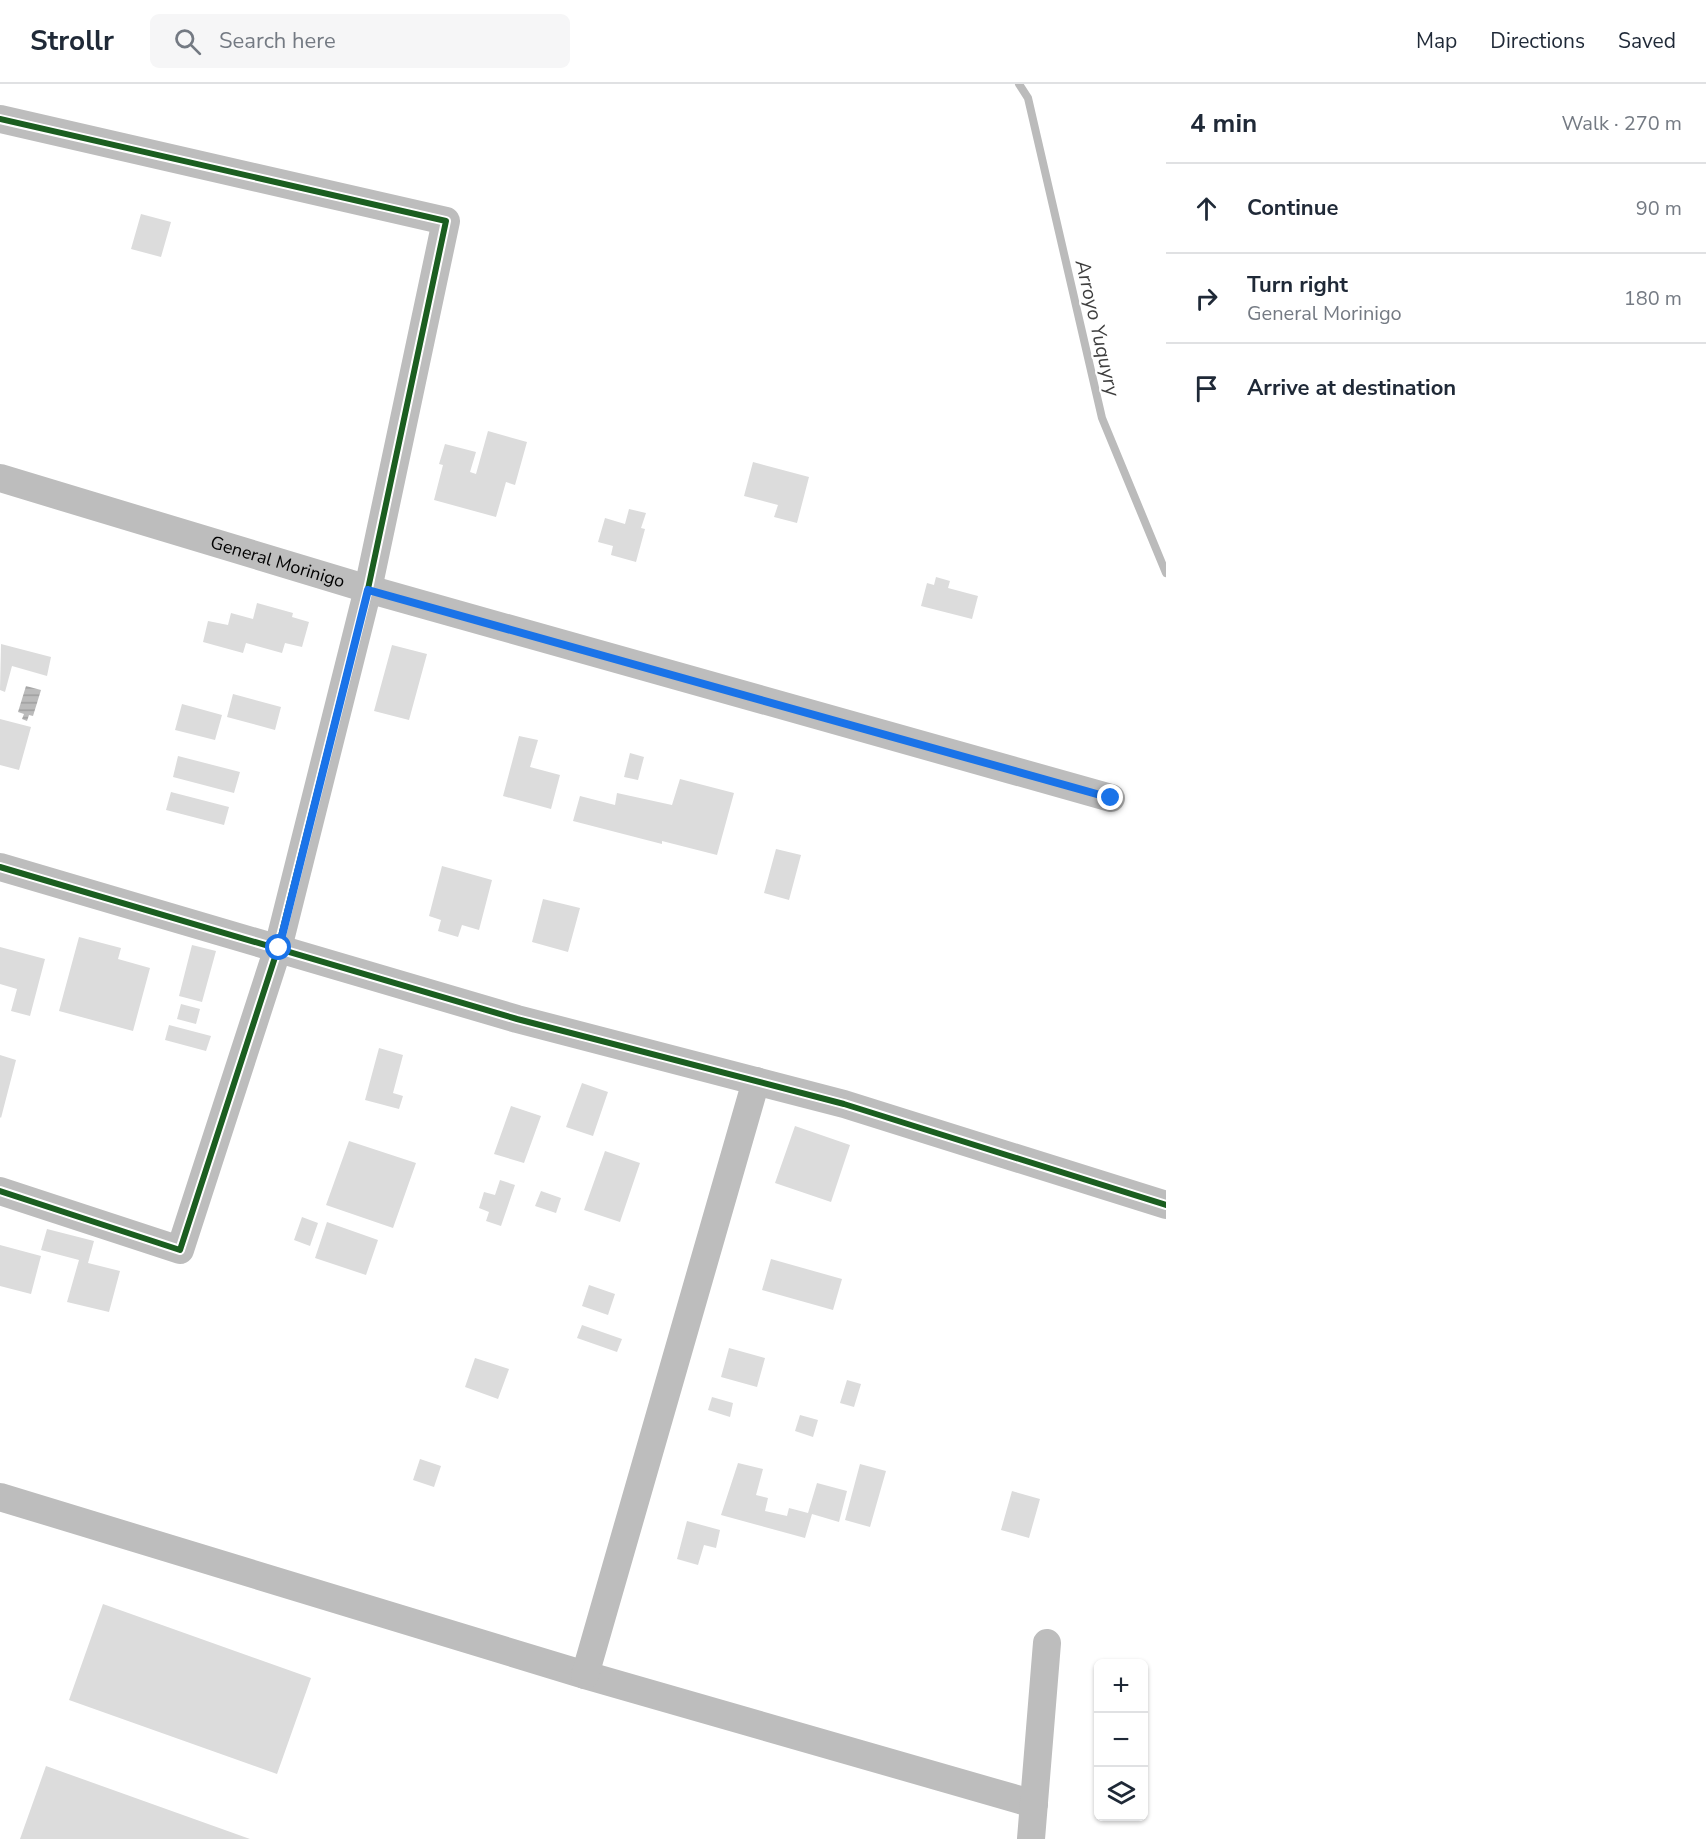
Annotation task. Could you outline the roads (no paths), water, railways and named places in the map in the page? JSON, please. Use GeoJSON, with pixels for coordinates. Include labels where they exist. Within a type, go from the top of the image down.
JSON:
{"type":"FeatureCollection","features":[{"type":"Feature","properties":{"kind":"street"},"geometry":{"type":"LineString","coordinates":[[0,119],[446,221],[368,590],[279,948],[180,1250],[0,1191]]}},
{"type":"Feature","properties":{"kind":"street","name":"General Morinigo"},"geometry":{"type":"LineString","coordinates":[[0,478],[368,590],[1111,798]]}},
{"type":"Feature","properties":{"kind":"street"},"geometry":{"type":"LineString","coordinates":[[0,867],[517,1019],[844,1104],[1166,1205]]}},
{"type":"Feature","properties":{"kind":"street"},"geometry":{"type":"LineString","coordinates":[[585,1675],[756,1081]]}},
{"type":"Feature","properties":{"kind":"street"},"geometry":{"type":"LineString","coordinates":[[0,1497],[585,1675],[1034,1804]]}},
{"type":"Feature","properties":{"kind":"street"},"geometry":{"type":"LineString","coordinates":[[1031,1839],[1047,1643]]}},
{"type":"Feature","properties":{"kind":"waterway","name":"Arroyo Yuquyry"},"geometry":{"type":"LineString","coordinates":[[1019,84],[1028,98],[1102,418],[1166,573]]}}]}
